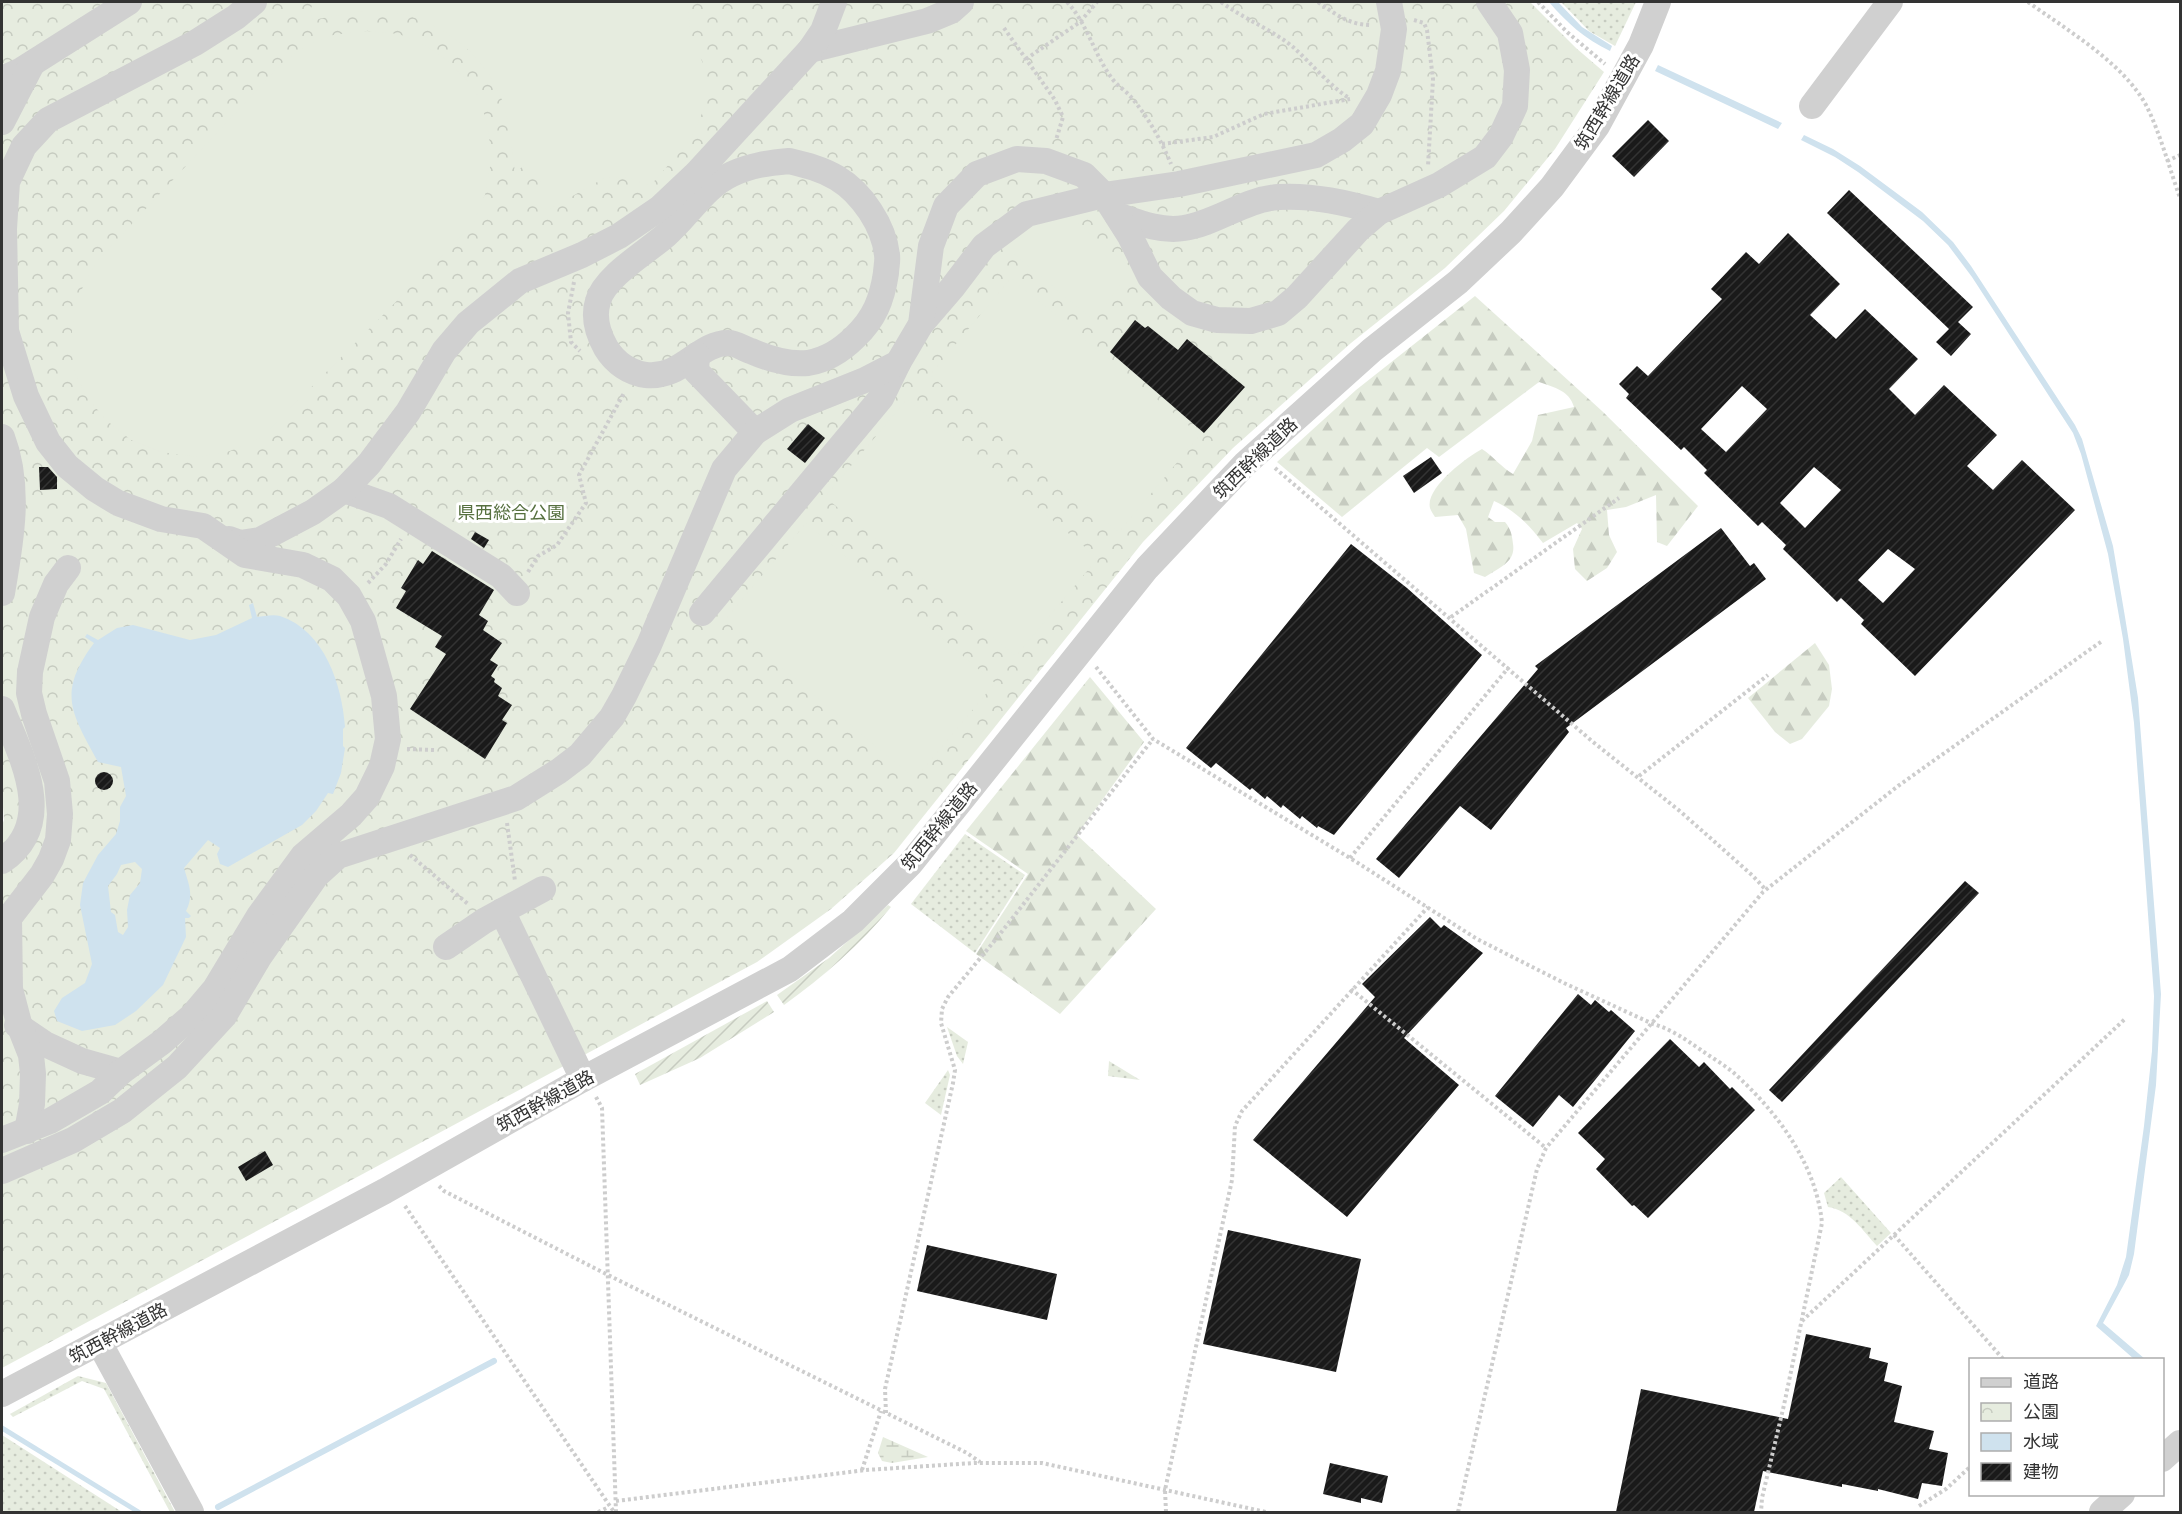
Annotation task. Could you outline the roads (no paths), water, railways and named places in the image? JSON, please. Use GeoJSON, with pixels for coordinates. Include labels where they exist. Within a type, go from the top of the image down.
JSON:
{"type":"FeatureCollection","features":[{"type":"Feature","properties":{"kind":"street"},"geometry":{"type":"LineString","coordinates":[[2,79],[20,71],[129,2]]}},
{"type":"Feature","properties":{"kind":"street"},"geometry":{"type":"LineString","coordinates":[[2,1140],[50,1121],[100,1092],[121,1072],[162,1042],[197,1010],[215,989],[259,916],[303,856],[367,797],[382,765],[388,739],[384,696],[363,621],[349,596],[332,579],[303,565],[245,555],[203,526],[161,519],[118,503],[95,489],[67,466],[48,442],[27,396],[6,331],[7,182],[24,146],[48,120],[195,43],[236,17],[254,2]]}},
{"type":"Feature","properties":{"kind":"street"},"geometry":{"type":"LineString","coordinates":[[216,535],[240,543],[260,540],[313,512],[344,490],[369,464],[408,412],[444,351],[468,323],[520,281],[582,255],[619,236],[660,208],[696,174],[810,50],[823,31],[834,2]]}},
{"type":"Feature","properties":{"kind":"street"},"geometry":{"type":"LineString","coordinates":[[810,50],[927,21],[951,11],[961,2]]}},
{"type":"Feature","properties":{"kind":"street"},"geometry":{"type":"LineString","coordinates":[[921,324],[932,246],[946,206],[977,174],[1017,159],[1049,162],[1084,175],[1110,205],[1150,276],[1171,298],[1192,313],[1217,320],[1251,321],[1278,313],[1297,297],[1358,230],[1379,212],[1427,191],[1485,157],[1501,136],[1515,106],[1517,70],[1510,33],[1489,2]]}},
{"type":"Feature","properties":{"kind":"street","name":"筑西幹線道路"},"geometry":{"type":"LineString","coordinates":[[2,1394],[385,1191],[584,1078],[790,969],[853,921],[911,863],[1147,568],[1245,464],[1372,350],[1458,282],[1511,232],[1552,187],[1597,126],[1641,45],[1658,2]]}},
{"type":"Feature","properties":{"kind":"street"},"geometry":{"type":"LineString","coordinates":[[1812,106],[1890,2]]}},
{"type":"Feature","properties":{"kind":"street"},"geometry":{"type":"LineString","coordinates":[[702,613],[881,399],[898,363],[921,324],[984,246],[1027,214],[1110,205],[1179,184],[1316,155],[1342,140],[1362,124],[1360,105],[1379,95],[1388,71],[1392,16]]}},
{"type":"Feature","properties":{"kind":"street"},"geometry":{"type":"LineString","coordinates":[[2,122],[33,63]]}},
{"type":"Feature","properties":{"kind":"street"},"geometry":{"type":"LineString","coordinates":[[789,161],[811,166],[837,178],[856,194],[873,214],[888,256],[878,309],[866,327],[831,356],[808,363],[774,360],[730,343],[697,355],[682,367],[654,376],[639,374],[623,367],[609,352],[600,337],[596,316],[598,299],[608,284],[668,234],[711,187],[741,170],[761,163],[789,161]]}},
{"type":"Feature","properties":{"kind":"street"},"geometry":{"type":"LineString","coordinates":[[1110,205],[1151,226],[1182,229],[1246,204],[1278,197],[1327,200],[1379,212]]}},
{"type":"Feature","properties":{"kind":"street"},"geometry":{"type":"LineString","coordinates":[[697,355],[696,371],[755,432]]}},
{"type":"Feature","properties":{"kind":"street"},"geometry":{"type":"LineString","coordinates":[[2,1171],[73,1140],[122,1111],[177,1067],[224,1016],[259,957],[316,876],[338,856],[516,798],[580,755],[612,717],[649,645],[724,469],[755,432],[790,410],[865,380],[898,363]]}},
{"type":"Feature","properties":{"kind":"street"},"geometry":{"type":"LineString","coordinates":[[2,437],[13,484],[11,541],[2,593]]}},
{"type":"Feature","properties":{"kind":"street"},"geometry":{"type":"LineString","coordinates":[[344,490],[389,506],[501,576],[517,592]]}},
{"type":"Feature","properties":{"kind":"street"},"geometry":{"type":"LineString","coordinates":[[27,1131],[32,1104],[33,1074],[31,1055],[10,1020],[5,920],[42,875],[58,840],[60,814],[57,781],[29,693],[30,672],[42,617],[56,584],[68,568]]}},
{"type":"Feature","properties":{"kind":"street"},"geometry":{"type":"LineString","coordinates":[[2,709],[27,772],[33,809],[25,835],[2,861]]}},
{"type":"Feature","properties":{"kind":"street"},"geometry":{"type":"LineString","coordinates":[[446,947],[509,900],[543,890]]}},
{"type":"Feature","properties":{"kind":"street"},"geometry":{"type":"LineString","coordinates":[[509,900],[584,1078]]}},
{"type":"Feature","properties":{"kind":"street"},"geometry":{"type":"LineString","coordinates":[[10,1020],[45,1044],[82,1061],[121,1072]]}},
{"type":"Feature","properties":{"kind":"street"},"geometry":{"type":"LineString","coordinates":[[99,1342],[190,1512]]}},
{"type":"Feature","properties":{"kind":"street"},"geometry":{"type":"LineString","coordinates":[[2164,1458],[2181,1443]]}},
{"type":"Feature","properties":{"kind":"street"},"geometry":{"type":"LineString","coordinates":[[2102,1512],[2120,1496]]}},
{"type":"Feature","properties":{"kind":"water"},"geometry":{"type":"Polygon","coordinates":[[[1549,2],[1558,2],[1582,27],[1612,46],[1610,51],[1577,30],[1549,2]]]}},
{"type":"Feature","properties":{"kind":"water"},"geometry":{"type":"Polygon","coordinates":[[[1658,65],[1782,123],[1778,129],[1655,71],[1658,65]]]}},
{"type":"Feature","properties":{"kind":"water"},"geometry":{"type":"Polygon","coordinates":[[[1804,135],[1860,166],[1922,212],[1953,242],[2075,425],[2082,439],[2113,546],[2138,698],[2161,994],[2156,1085],[2134,1254],[2129,1275],[2103,1323],[2144,1358],[2133,1358],[2096,1326],[2117,1285],[2126,1257],[2144,1126],[2152,1051],[2154,996],[2134,723],[2123,639],[2108,554],[2081,454],[2073,433],[1972,277],[1948,245],[1923,221],[1858,172],[1835,157],[1801,140],[1804,135]]]}},
{"type":"Feature","properties":{"kind":"water"},"geometry":{"type":"Polygon","coordinates":[[[253,603],[257,617],[278,615],[296,623],[320,647],[328,661],[340,694],[345,727],[343,746],[345,748],[341,773],[333,794],[328,793],[316,811],[302,825],[228,867],[220,864],[217,854],[220,848],[208,840],[184,868],[190,895],[186,911],[191,916],[185,918],[186,937],[163,985],[136,1011],[115,1025],[82,1031],[57,1021],[54,1011],[62,998],[85,983],[92,964],[80,905],[83,883],[98,855],[116,834],[120,821],[120,807],[126,796],[121,767],[98,762],[75,716],[72,689],[75,676],[82,660],[94,643],[85,637],[87,634],[98,640],[117,628],[133,625],[190,640],[216,635],[252,618],[249,605],[253,603]],[[135,862],[121,865],[108,886],[111,912],[115,915],[118,932],[123,935],[128,927],[127,910],[130,895],[140,883],[142,869],[135,862]]]}},
{"type":"Feature","properties":{"kind":"water"},"geometry":{"type":"Polygon","coordinates":[[[2,1425],[143,1512],[134,1512],[2,1431],[2,1425]]]}},
{"type":"Feature","properties":{"kind":"waterway"},"geometry":{"type":"LineString","coordinates":[[218,1507],[494,1361]]}},
{"type":"Feature","properties":{"kind":"park label","name":"県西総合公園"},"geometry":{"type":"Point","coordinates":[511,512]}}]}
